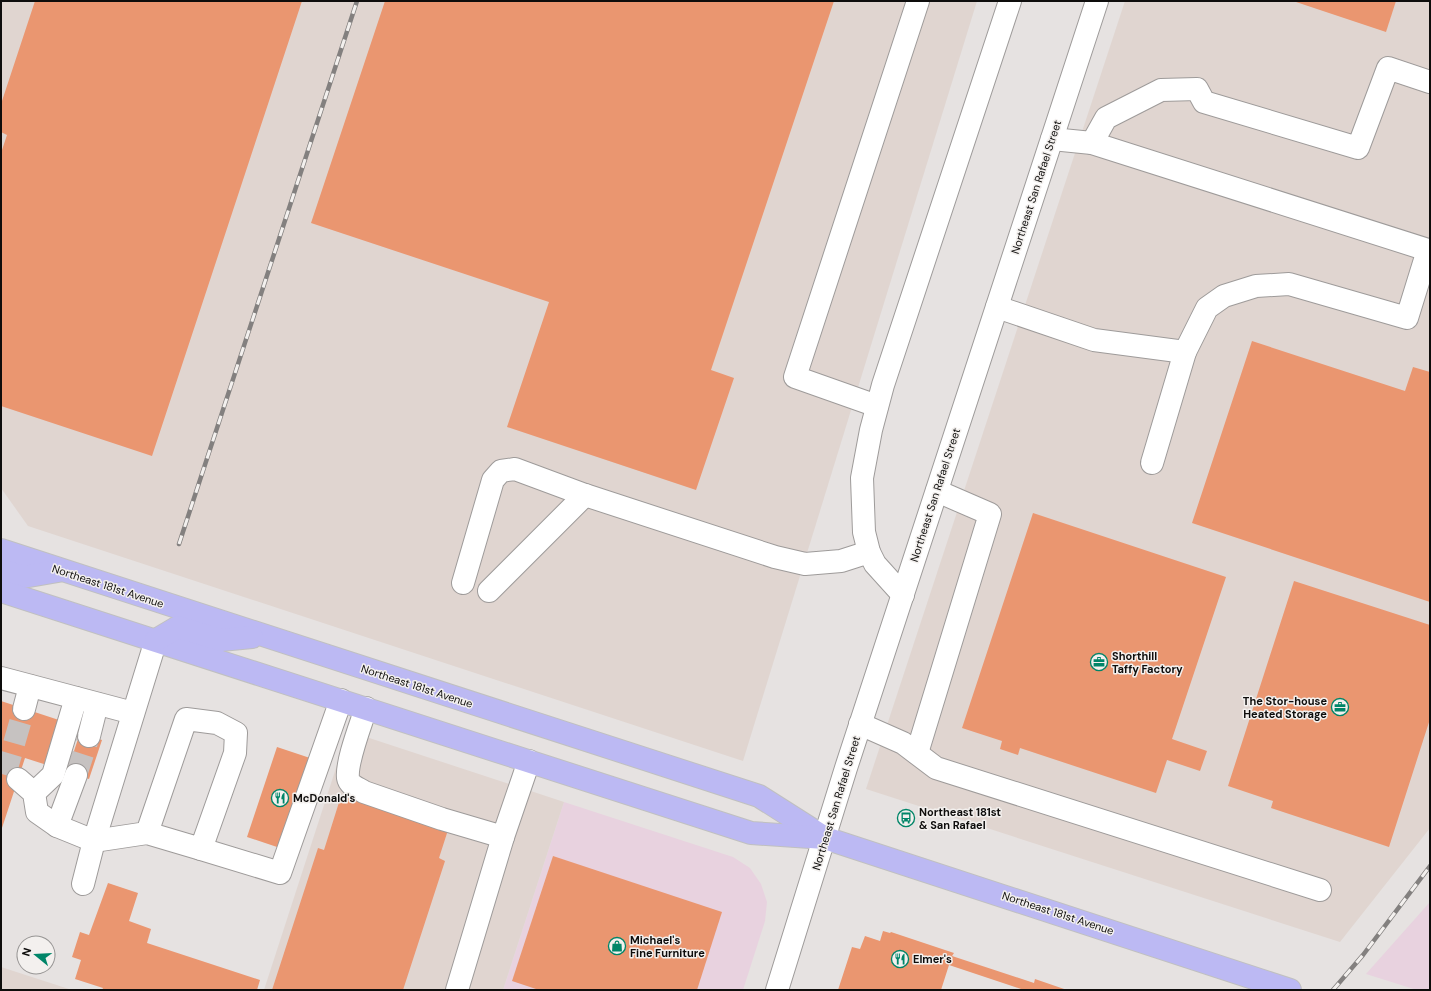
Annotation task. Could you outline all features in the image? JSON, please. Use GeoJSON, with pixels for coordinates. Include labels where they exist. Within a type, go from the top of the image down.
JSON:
{"type":"FeatureCollection","features":[{"type":"Feature","properties":{"kind":"main road","name":"Northeast 181st Avenue"},"geometry":{"type":"LineString","coordinates":[[1,550],[263,637],[759,796],[825,838]]}},
{"type":"Feature","properties":{"kind":"main road"},"geometry":{"type":"LineString","coordinates":[[1,570],[23,576],[61,571]]}},
{"type":"Feature","properties":{"kind":"main road","name":"Northeast 181st Avenue"},"geometry":{"type":"LineString","coordinates":[[1,591],[751,833],[825,838],[1290,990]]}},
{"type":"Feature","properties":{"kind":"main road"},"geometry":{"type":"LineString","coordinates":[[156,640],[178,627],[221,640],[263,637]]}},
{"type":"Feature","properties":{"kind":"street"},"geometry":{"type":"LineString","coordinates":[[878,406],[795,377],[918,1]]}},
{"type":"Feature","properties":{"kind":"street"},"geometry":{"type":"LineString","coordinates":[[903,595],[875,564],[869,552],[864,532],[862,478],[871,430],[878,406],[1010,1]]}},
{"type":"Feature","properties":{"kind":"street","name":"Northeast San Rafael Street"},"geometry":{"type":"LineString","coordinates":[[777,990],[860,724],[1097,1]]}},
{"type":"Feature","properties":{"kind":"street"},"geometry":{"type":"LineString","coordinates":[[1092,143],[1106,118],[1161,90],[1197,89],[1204,102],[1358,148],[1388,68],[1430,82]]}},
{"type":"Feature","properties":{"kind":"street"},"geometry":{"type":"LineString","coordinates":[[1052,139],[1092,143],[1428,250],[1407,318],[1289,284],[1256,286],[1224,296],[1207,308],[1185,352],[1152,463]]}},
{"type":"Feature","properties":{"kind":"street"},"geometry":{"type":"LineString","coordinates":[[997,307],[1094,340],[1185,352]]}},
{"type":"Feature","properties":{"kind":"street"},"geometry":{"type":"LineString","coordinates":[[463,583],[493,480],[501,471],[515,469],[585,495],[775,558],[805,564],[841,561],[869,552]]}},
{"type":"Feature","properties":{"kind":"street"},"geometry":{"type":"LineString","coordinates":[[917,753],[990,514],[937,491]]}},
{"type":"Feature","properties":{"kind":"street"},"geometry":{"type":"LineString","coordinates":[[489,591],[585,495]]}},
{"type":"Feature","properties":{"kind":"street"},"geometry":{"type":"LineString","coordinates":[[83,884],[94,841],[156,640]]}},
{"type":"Feature","properties":{"kind":"street"},"geometry":{"type":"LineString","coordinates":[[1,678],[133,714]]}},
{"type":"Feature","properties":{"kind":"street"},"geometry":{"type":"LineString","coordinates":[[24,709],[30,686]]}},
{"type":"Feature","properties":{"kind":"street"},"geometry":{"type":"LineString","coordinates":[[76,698],[53,775],[26,786],[37,812],[57,826],[94,841],[147,833],[280,873],[341,700]]}},
{"type":"Feature","properties":{"kind":"street"},"geometry":{"type":"LineString","coordinates":[[89,736],[97,704]]}},
{"type":"Feature","properties":{"kind":"street"},"geometry":{"type":"LineString","coordinates":[[366,708],[351,759],[348,778],[352,785],[364,792],[442,819],[503,837]]}},
{"type":"Feature","properties":{"kind":"street"},"geometry":{"type":"LineString","coordinates":[[147,833],[186,719],[217,723],[236,733],[235,753],[201,850]]}},
{"type":"Feature","properties":{"kind":"street"},"geometry":{"type":"LineString","coordinates":[[860,724],[904,743],[936,768],[1320,890]]}},
{"type":"Feature","properties":{"kind":"street"},"geometry":{"type":"LineString","coordinates":[[457,990],[503,837],[529,761]]}},
{"type":"Feature","properties":{"kind":"street"},"geometry":{"type":"LineString","coordinates":[[57,826],[76,775]]}},
{"type":"Feature","properties":{"kind":"shaded area"},"geometry":{"type":"Polygon","coordinates":[[[1,1],[977,1],[743,761],[28,526],[1,488],[1,1]]]}},
{"type":"Feature","properties":{"kind":"shaded area"},"geometry":{"type":"Polygon","coordinates":[[[1125,1],[1430,1],[1430,828],[1340,942],[866,789],[1125,1]]]}},
{"type":"Feature","properties":{"kind":"shaded area"},"geometry":{"type":"Polygon","coordinates":[[[348,731],[564,802],[503,990],[264,990],[348,731]]]}},
{"type":"Feature","properties":{"kind":"shaded area"},"geometry":{"type":"Polygon","coordinates":[[[564,802],[733,857],[750,868],[761,884],[767,902],[765,921],[743,990],[503,990],[564,802]]]}},
{"type":"Feature","properties":{"kind":"shaded area"},"geometry":{"type":"Polygon","coordinates":[[[1430,902],[1430,990],[1417,990],[1366,974],[1430,902]]]}},
{"type":"Feature","properties":{"kind":"shaded area"},"geometry":{"type":"Polygon","coordinates":[[[1,967],[16,972],[16,975],[26,975],[72,990],[1,990],[1,967]]]}},
{"type":"Feature","properties":{"kind":"building"},"geometry":{"type":"Polygon","coordinates":[[[35,1],[302,1],[152,456],[1,406],[1,153],[7,135],[1,132],[1,104],[35,1]]]}},
{"type":"Feature","properties":{"kind":"building"},"geometry":{"type":"Polygon","coordinates":[[[385,1],[834,1],[711,370],[734,378],[696,490],[507,427],[549,302],[311,223],[385,1]]]}},
{"type":"Feature","properties":{"kind":"building"},"geometry":{"type":"Polygon","coordinates":[[[1293,1],[1396,1],[1386,32],[1293,1]]]}},
{"type":"Feature","properties":{"kind":"building"},"geometry":{"type":"Polygon","coordinates":[[[1252,341],[1405,391],[1413,367],[1430,372],[1430,602],[1192,523],[1252,341]]]}},
{"type":"Feature","properties":{"kind":"building"},"geometry":{"type":"Polygon","coordinates":[[[1033,513],[1226,577],[1172,739],[1207,751],[1200,771],[1167,760],[1156,793],[1020,748],[1018,755],[1000,749],[1002,741],[962,728],[1033,513]]]}},
{"type":"Feature","properties":{"kind":"building"},"geometry":{"type":"Polygon","coordinates":[[[1294,581],[1430,625],[1430,719],[1389,847],[1271,808],[1273,801],[1228,786],[1294,581]]]}},
{"type":"Feature","properties":{"kind":"building"},"geometry":{"type":"Polygon","coordinates":[[[1,701],[65,722],[50,766],[25,758],[1,831],[1,701]]]}},
{"type":"Feature","properties":{"kind":"building"},"geometry":{"type":"Polygon","coordinates":[[[80,733],[102,740],[89,779],[67,772],[80,733]]]}},
{"type":"Feature","properties":{"kind":"building","name":"McDonald's"},"geometry":{"type":"Polygon","coordinates":[[[277,747],[313,759],[283,849],[247,837],[277,747]]]}},
{"type":"Feature","properties":{"kind":"building"},"geometry":{"type":"Polygon","coordinates":[[[341,796],[448,830],[439,858],[445,861],[403,990],[272,990],[318,848],[324,850],[341,796]]]}},
{"type":"Feature","properties":{"kind":"building","name":"Michael's Fine Furniture"},"geometry":{"type":"Polygon","coordinates":[[[553,856],[722,912],[697,990],[539,990],[512,981],[553,856]]]}},
{"type":"Feature","properties":{"kind":"building"},"geometry":{"type":"Polygon","coordinates":[[[108,883],[138,893],[129,921],[151,929],[147,943],[260,980],[257,990],[102,990],[103,988],[75,979],[81,960],[72,957],[80,932],[89,935],[108,883]]]}},
{"type":"Feature","properties":{"kind":"building","name":"Elmer's"},"geometry":{"type":"Polygon","coordinates":[[[883,931],[891,932],[954,953],[952,956],[1034,983],[1035,979],[1067,990],[1024,990],[949,965],[941,990],[838,990],[852,947],[860,949],[865,936],[880,941],[883,931]]]}},
{"type":"Feature","properties":{"kind":"tunnel"},"geometry":{"type":"LineString","coordinates":[[5,775],[24,709]]}},
{"type":"Feature","properties":{"kind":"tunnel"},"geometry":{"type":"LineString","coordinates":[[76,775],[89,736]]}},
{"type":"Feature","properties":{"kind":"railway"},"geometry":{"type":"LineString","coordinates":[[179,544],[357,1]]}},
{"type":"Feature","properties":{"kind":"railway"},"geometry":{"type":"LineString","coordinates":[[1333,990],[1363,955],[1430,866]]}},
{"type":"Feature","properties":{"kind":"place","name":"Shorthill Taffy Factory"},"geometry":{"type":"Point","coordinates":[1099,662]}},
{"type":"Feature","properties":{"kind":"place","name":"The Stor-house Heated Storage"},"geometry":{"type":"Point","coordinates":[1340,707]}},
{"type":"Feature","properties":{"kind":"place","name":"McDonald's"},"geometry":{"type":"Point","coordinates":[280,798]}},
{"type":"Feature","properties":{"kind":"place","name":"Northeast 181st & San Rafael"},"geometry":{"type":"Point","coordinates":[906,818]}},
{"type":"Feature","properties":{"kind":"place","name":"Michael's Fine Furniture"},"geometry":{"type":"Point","coordinates":[617,946]}},
{"type":"Feature","properties":{"kind":"place","name":"Elmer's"},"geometry":{"type":"Point","coordinates":[900,959]}}]}
